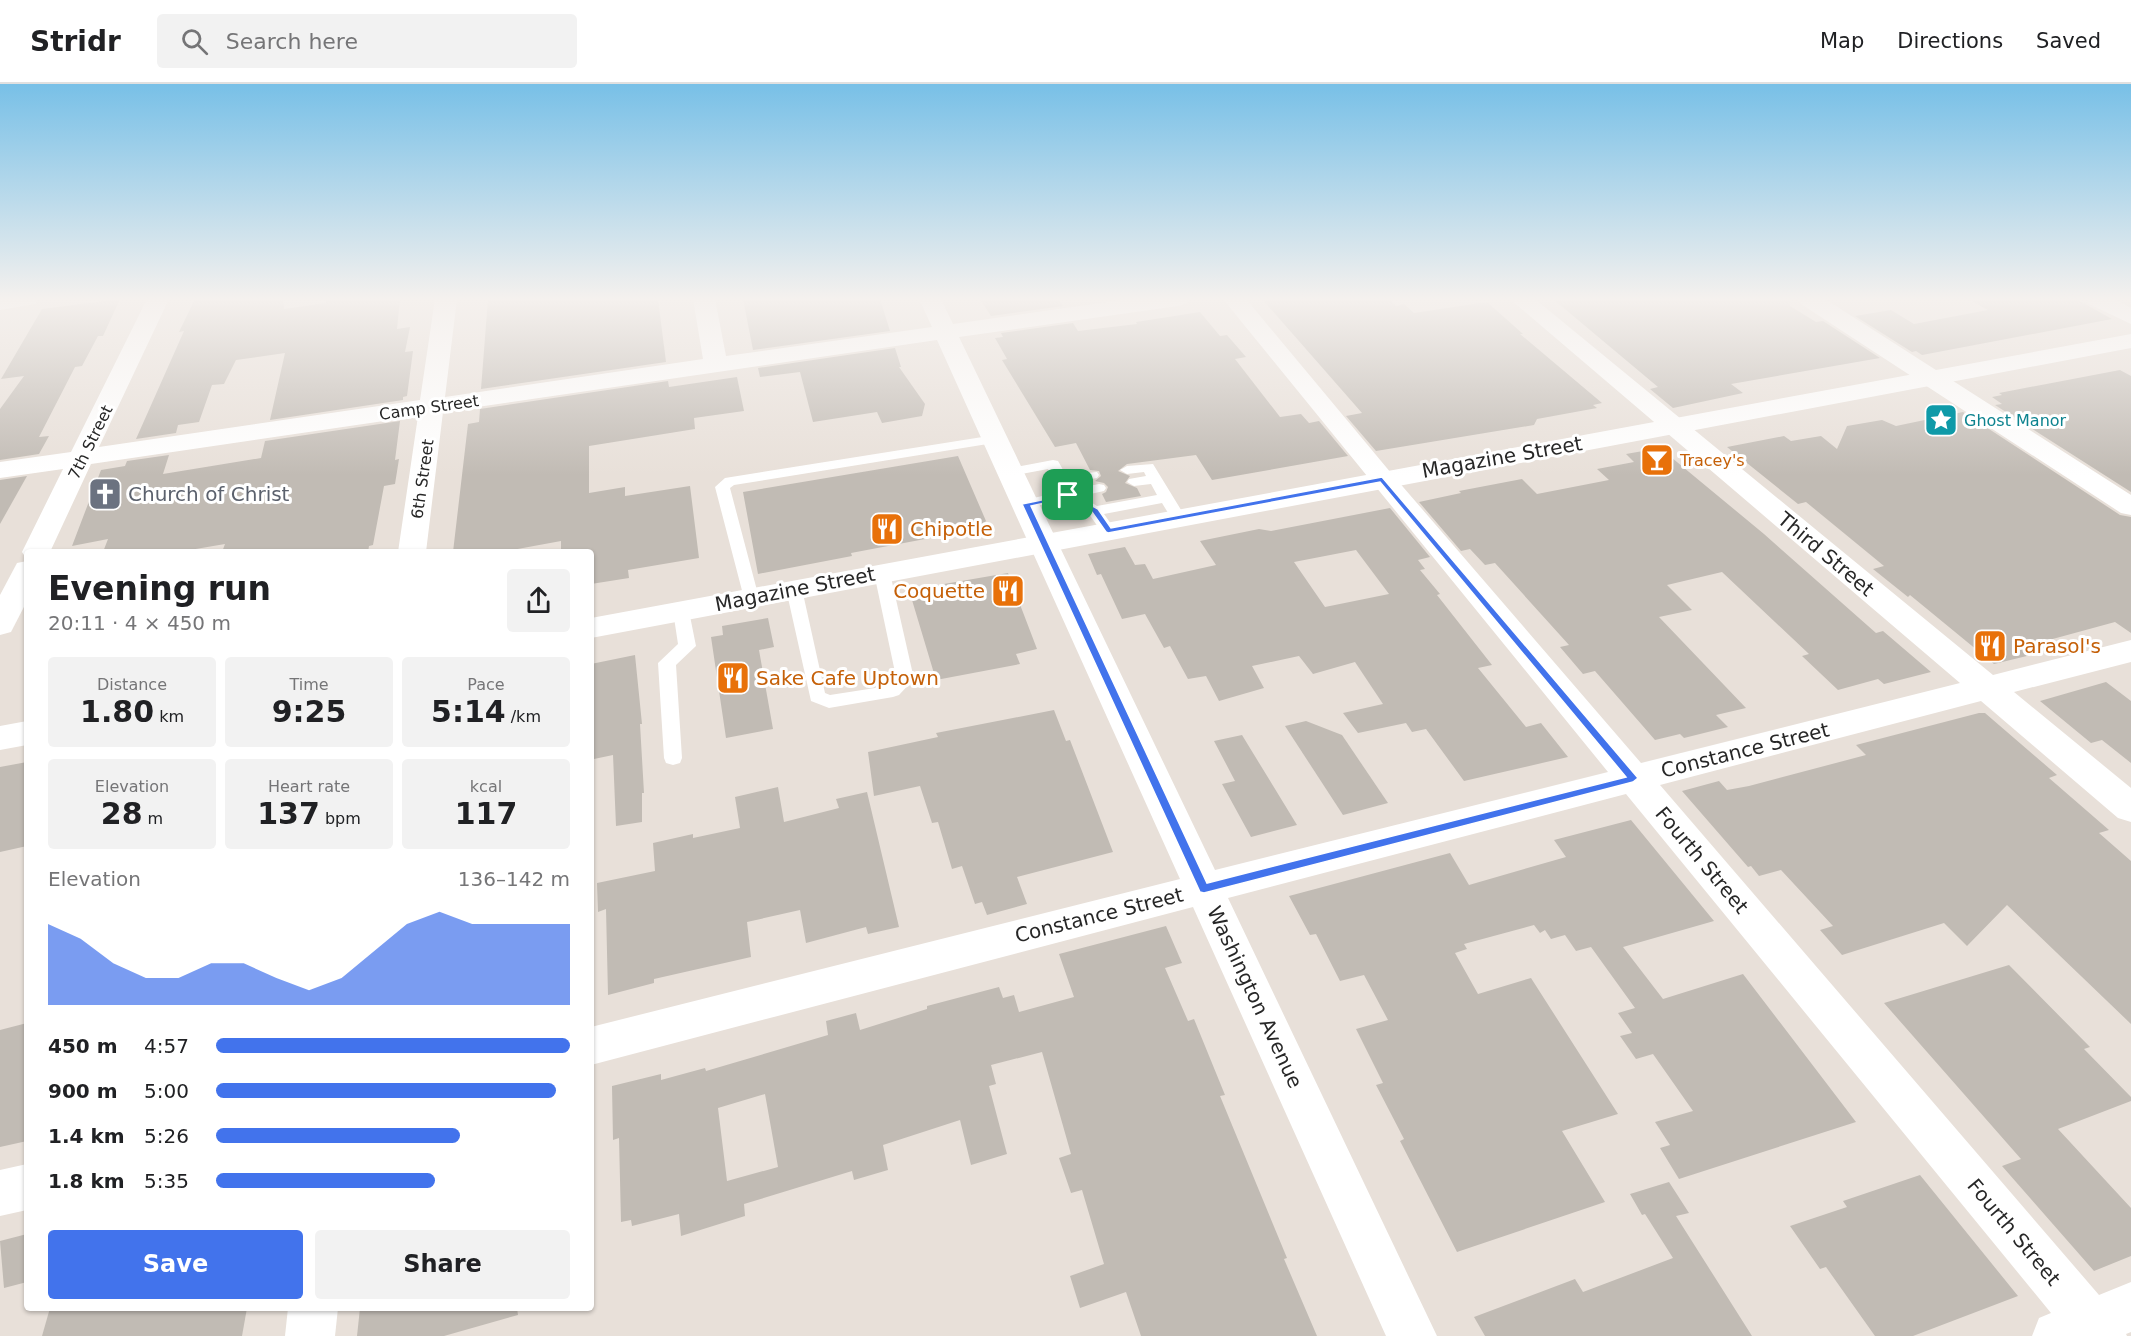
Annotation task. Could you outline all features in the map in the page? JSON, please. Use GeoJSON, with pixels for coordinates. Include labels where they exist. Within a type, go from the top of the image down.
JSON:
{"type":"FeatureCollection","features":[{"type":"Feature","properties":{"kind":"street","name":"7th Street"},"geometry":{"type":"LineString","coordinates":[[37,549],[130,357]]}},
{"type":"Feature","properties":{"kind":"street","name":"6th Street"},"geometry":{"type":"LineString","coordinates":[[412,549],[438,357]]}},
{"type":"Feature","properties":{"kind":"street"},"geometry":{"type":"LineString","coordinates":[[715,357],[716,364]]}},
{"type":"Feature","properties":{"kind":"street","name":"Camp Street"},"geometry":{"type":"LineString","coordinates":[[0,470],[766,357]]}},
{"type":"Feature","properties":{"kind":"street","name":"Washington Avenue"},"geometry":{"type":"LineString","coordinates":[[957,357],[1412,1336]]}},
{"type":"Feature","properties":{"kind":"street","name":"Fourth Street"},"geometry":{"type":"LineString","coordinates":[[1282,357],[1633,778],[2095,1325]]}},
{"type":"Feature","properties":{"kind":"street","name":"Third Street"},"geometry":{"type":"LineString","coordinates":[[1591,357],[2131,808]]}},
{"type":"Feature","properties":{"kind":"street"},"geometry":{"type":"LineString","coordinates":[[1898,357],[2131,507]]}},
{"type":"Feature","properties":{"kind":"street","name":"Magazine Street"},"geometry":{"type":"LineString","coordinates":[[594,627],[1043,543],[1102,521],[1172,508],[1382,479],[2039,357]]}},
{"type":"Feature","properties":{"kind":"street"},"geometry":{"type":"LineString","coordinates":[[0,625],[24,576]]}},
{"type":"Feature","properties":{"kind":"street","name":"Constance Street"},"geometry":{"type":"LineString","coordinates":[[594,1045],[2131,651]]}},
{"type":"Feature","properties":{"kind":"street"},"geometry":{"type":"LineString","coordinates":[[0,738],[24,734]]}},
{"type":"Feature","properties":{"kind":"street"},"geometry":{"type":"LineString","coordinates":[[0,1193],[24,1188]]}},
{"type":"Feature","properties":{"kind":"street"},"geometry":{"type":"LineString","coordinates":[[310,1336],[313,1311]]}},
{"type":"Feature","properties":{"kind":"lane"},"geometry":{"type":"LineString","coordinates":[[751,598],[722,487],[730,481],[995,439]]}},
{"type":"Feature","properties":{"kind":"lane"},"geometry":{"type":"LineString","coordinates":[[1011,472],[1053,464],[1068,495],[1102,521]]}},
{"type":"Feature","properties":{"kind":"lane"},"geometry":{"type":"LineString","coordinates":[[1130,476],[1155,479],[1172,508]]}},
{"type":"Feature","properties":{"kind":"lane"},"geometry":{"type":"LineString","coordinates":[[1026,504],[1068,495],[1095,482],[1060,480]]}},
{"type":"Feature","properties":{"kind":"lane"},"geometry":{"type":"LineString","coordinates":[[795,590],[817,697],[829,702],[893,691],[905,679],[882,573]]}},
{"type":"Feature","properties":{"kind":"lane"},"geometry":{"type":"LineString","coordinates":[[673,758],[667,663],[687,646],[681,611]]}},
{"type":"Feature","properties":{"kind":"building"},"geometry":{"type":"Polygon","coordinates":[[[14,357],[87,357],[82,366],[75,367],[39,437],[49,436],[39,454],[0,460],[0,409],[24,376],[1,379],[14,357]]]}},
{"type":"Feature","properties":{"kind":"building"},"geometry":{"type":"Polygon","coordinates":[[[172,357],[254,357],[236,360],[224,384],[212,385],[199,422],[178,425],[176,433],[136,439],[172,357]]]}},
{"type":"Feature","properties":{"kind":"building"},"geometry":{"type":"Polygon","coordinates":[[[284,357],[412,357],[407,396],[403,397],[403,400],[270,420],[284,357]]]}},
{"type":"Feature","properties":{"kind":"building"},"geometry":{"type":"Polygon","coordinates":[[[483,357],[665,357],[666,362],[481,389],[483,357]]]}},
{"type":"Feature","properties":{"kind":"building"},"geometry":{"type":"Polygon","coordinates":[[[830,357],[898,357],[901,367],[899,367],[925,404],[922,416],[882,423],[877,412],[813,422],[800,372],[760,377],[758,368],[830,357]]]}},
{"type":"Feature","properties":{"kind":"building"},"geometry":{"type":"Polygon","coordinates":[[[1006,357],[1244,357],[1235,359],[1280,417],[1301,414],[1309,423],[1319,421],[1348,456],[1212,480],[1196,455],[1127,464],[1118,471],[1130,476],[1125,483],[1137,488],[1141,496],[1106,502],[1102,494],[1108,487],[1104,483],[1095,481],[1101,476],[1099,471],[1090,470],[1076,443],[1055,447],[1002,360],[1007,359],[1006,357]]]}},
{"type":"Feature","properties":{"kind":"building"},"geometry":{"type":"Polygon","coordinates":[[[1313,357],[1548,357],[1602,403],[1593,405],[1597,408],[1537,419],[1534,425],[1376,451],[1346,416],[1362,413],[1313,357]]]}},
{"type":"Feature","properties":{"kind":"building"},"geometry":{"type":"Polygon","coordinates":[[[1623,357],[1880,358],[1731,384],[1743,393],[1673,408],[1650,389],[1658,387],[1623,357]]]}},
{"type":"Feature","properties":{"kind":"building"},"geometry":{"type":"Polygon","coordinates":[[[2120,370],[2131,376],[2131,492],[1995,405],[2002,404],[1992,397],[2002,395],[1999,393],[2120,370]]]}},
{"type":"Feature","properties":{"kind":"building"},"geometry":{"type":"Polygon","coordinates":[[[737,377],[744,411],[694,418],[695,429],[589,446],[589,493],[625,487],[625,496],[690,486],[699,558],[628,570],[629,578],[594,584],[594,549],[561,549],[561,541],[517,549],[453,549],[468,424],[479,422],[480,409],[668,381],[669,387],[737,377]]]}},
{"type":"Feature","properties":{"kind":"building"},"geometry":{"type":"Polygon","coordinates":[[[1963,412],[2120,515],[2131,517],[2131,633],[2115,622],[2049,640],[2059,648],[1994,664],[1910,595],[1908,597],[1873,569],[1884,566],[1806,502],[1798,504],[1727,447],[1784,436],[1791,441],[1821,436],[1837,449],[1847,426],[1882,420],[1896,426],[1963,412]]]}},
{"type":"Feature","properties":{"kind":"building"},"geometry":{"type":"Polygon","coordinates":[[[400,421],[395,460],[399,459],[395,484],[384,486],[373,545],[369,546],[368,549],[223,549],[225,544],[196,549],[104,549],[108,539],[72,546],[101,470],[125,466],[127,461],[169,455],[163,474],[261,458],[265,441],[400,421]]]}},
{"type":"Feature","properties":{"kind":"building"},"geometry":{"type":"Polygon","coordinates":[[[1660,448],[1764,534],[1876,633],[1883,631],[1931,672],[1884,684],[1878,679],[1838,690],[1802,656],[1809,654],[1722,572],[1667,585],[1692,610],[1659,617],[1746,708],[1716,715],[1728,727],[1684,738],[1680,734],[1655,740],[1595,671],[1583,674],[1560,647],[1569,645],[1495,563],[1485,565],[1470,549],[1461,551],[1419,502],[1461,493],[1459,491],[1522,479],[1537,494],[1609,480],[1597,469],[1634,462],[1626,454],[1660,448]]]}},
{"type":"Feature","properties":{"kind":"building"},"geometry":{"type":"Polygon","coordinates":[[[958,456],[986,521],[978,529],[851,553],[852,556],[758,574],[743,492],[958,456]]]}},
{"type":"Feature","properties":{"kind":"building"},"geometry":{"type":"Polygon","coordinates":[[[27,476],[0,524],[0,480],[27,476]]]}},
{"type":"Feature","properties":{"kind":"building"},"geometry":{"type":"Polygon","coordinates":[[[1390,508],[1430,557],[1418,560],[1425,569],[1420,570],[1492,665],[1478,668],[1526,727],[1541,723],[1568,757],[1464,781],[1426,729],[1412,732],[1406,723],[1358,733],[1343,713],[1383,704],[1355,662],[1313,674],[1299,656],[1252,666],[1264,688],[1219,701],[1206,676],[1188,679],[1170,646],[1164,648],[1145,614],[1122,619],[1101,574],[1097,575],[1088,554],[1125,547],[1135,565],[1145,564],[1153,579],[1216,565],[1200,541],[1259,529],[1271,531],[1390,508]],[[1356,550],[1294,562],[1325,607],[1389,594],[1356,550]]]}},
{"type":"Feature","properties":{"kind":"building"},"geometry":{"type":"Polygon","coordinates":[[[1008,573],[1037,649],[1016,654],[1020,664],[936,680],[909,590],[1008,573]]]}},
{"type":"Feature","properties":{"kind":"building","name":"Sake Cafe Uptown"},"geometry":{"type":"Polygon","coordinates":[[[768,618],[774,647],[759,650],[773,729],[726,738],[711,637],[723,635],[722,626],[768,618]]]}},
{"type":"Feature","properties":{"kind":"building"},"geometry":{"type":"Polygon","coordinates":[[[635,655],[642,724],[640,724],[644,793],[642,793],[642,822],[616,826],[613,755],[594,759],[594,663],[635,655]]]}},
{"type":"Feature","properties":{"kind":"building"},"geometry":{"type":"Polygon","coordinates":[[[2106,682],[2131,701],[2131,763],[2102,740],[2091,743],[2040,701],[2106,682]]]}},
{"type":"Feature","properties":{"kind":"building"},"geometry":{"type":"Polygon","coordinates":[[[1054,710],[1066,741],[1070,740],[1113,852],[1017,877],[1027,904],[987,915],[982,902],[975,904],[962,866],[952,869],[938,822],[932,823],[920,786],[874,796],[868,752],[938,737],[936,733],[1054,710]]]}},
{"type":"Feature","properties":{"kind":"building"},"geometry":{"type":"Polygon","coordinates":[[[1985,713],[2057,775],[2049,778],[2109,830],[2099,833],[2131,861],[2131,1024],[2007,905],[1967,946],[1944,923],[1842,955],[1820,930],[1833,926],[1781,870],[1759,876],[1751,866],[1748,867],[1682,791],[1719,781],[1727,790],[1749,786],[1866,755],[1856,745],[1985,713]]]}},
{"type":"Feature","properties":{"kind":"building"},"geometry":{"type":"Polygon","coordinates":[[[1306,721],[1342,735],[1388,803],[1343,815],[1285,726],[1306,721]]]}},
{"type":"Feature","properties":{"kind":"building"},"geometry":{"type":"Polygon","coordinates":[[[1242,735],[1297,825],[1251,837],[1222,784],[1235,781],[1214,741],[1242,735]]]}},
{"type":"Feature","properties":{"kind":"building"},"geometry":{"type":"Polygon","coordinates":[[[24,763],[24,847],[0,852],[0,767],[24,763]]]}},
{"type":"Feature","properties":{"kind":"building"},"geometry":{"type":"Polygon","coordinates":[[[778,787],[784,822],[839,808],[836,799],[867,792],[899,927],[868,934],[866,927],[806,943],[800,910],[747,922],[751,957],[654,979],[654,983],[608,995],[606,909],[598,912],[597,883],[655,871],[653,843],[693,834],[693,838],[740,828],[735,797],[778,787]]]}},
{"type":"Feature","properties":{"kind":"building"},"geometry":{"type":"Polygon","coordinates":[[[1631,820],[1714,921],[1623,947],[1663,999],[1743,974],[1856,1122],[1679,1179],[1660,1148],[1670,1145],[1655,1122],[1693,1111],[1653,1054],[1636,1059],[1620,1036],[1632,1033],[1618,1013],[1635,1008],[1591,947],[1576,951],[1565,935],[1551,939],[1545,930],[1540,933],[1534,925],[1464,944],[1467,949],[1455,953],[1478,994],[1531,978],[1618,1114],[1562,1131],[1605,1202],[1457,1252],[1400,1141],[1404,1139],[1376,1085],[1383,1083],[1356,1029],[1388,1020],[1364,975],[1340,981],[1316,934],[1310,935],[1289,896],[1450,853],[1469,885],[1566,857],[1554,840],[1631,820]]]}},
{"type":"Feature","properties":{"kind":"building"},"geometry":{"type":"Polygon","coordinates":[[[1166,926],[1182,963],[1165,968],[1188,1021],[1194,1019],[1225,1095],[1220,1096],[1317,1336],[1141,1336],[1126,1292],[1080,1308],[1070,1276],[1104,1264],[1082,1190],[1071,1193],[1059,1158],[1071,1154],[1042,1052],[991,1065],[996,1084],[989,1086],[1007,1154],[971,1165],[960,1120],[883,1145],[888,1170],[854,1180],[852,1171],[744,1204],[745,1216],[681,1236],[679,1214],[632,1226],[631,1220],[621,1222],[619,1138],[613,1140],[612,1086],[661,1074],[661,1080],[705,1068],[706,1071],[828,1035],[826,1021],[856,1013],[860,1030],[927,1009],[927,1006],[999,987],[1003,998],[1014,995],[1019,1012],[1074,997],[1059,954],[1166,926]],[[765,1094],[718,1108],[727,1181],[778,1167],[765,1094]]]}},
{"type":"Feature","properties":{"kind":"building"},"geometry":{"type":"Polygon","coordinates":[[[2009,965],[2090,1047],[2084,1049],[2131,1097],[2131,1101],[2058,1129],[2131,1208],[2131,1256],[2094,1271],[2002,1166],[2021,1159],[1884,1003],[2009,965]]]}},
{"type":"Feature","properties":{"kind":"building"},"geometry":{"type":"Polygon","coordinates":[[[24,1024],[24,1142],[0,1147],[0,1030],[24,1024]]]}},
{"type":"Feature","properties":{"kind":"building"},"geometry":{"type":"Polygon","coordinates":[[[1920,1175],[2018,1296],[1913,1336],[1875,1336],[1826,1267],[1820,1269],[1790,1226],[1847,1207],[1843,1201],[1920,1175]]]}},
{"type":"Feature","properties":{"kind":"building"},"geometry":{"type":"Polygon","coordinates":[[[1669,1182],[1689,1213],[1676,1216],[1752,1336],[1485,1336],[1474,1317],[1575,1279],[1583,1292],[1673,1258],[1630,1194],[1669,1182]]]}},
{"type":"Feature","properties":{"kind":"building"},"geometry":{"type":"Polygon","coordinates":[[[24,1235],[24,1283],[4,1288],[0,1241],[24,1235]]]}},
{"type":"Feature","properties":{"kind":"building"},"geometry":{"type":"Polygon","coordinates":[[[49,1311],[246,1311],[242,1336],[42,1336],[49,1311]]]}},
{"type":"Feature","properties":{"kind":"building"},"geometry":{"type":"Polygon","coordinates":[[[360,1311],[517,1311],[518,1315],[444,1336],[357,1336],[360,1311]]]}},
{"type":"Feature","properties":{"kind":"place","name":"Ghost Manor"},"geometry":{"type":"Point","coordinates":[1941,420]}},
{"type":"Feature","properties":{"kind":"place","name":"Tracey's"},"geometry":{"type":"Point","coordinates":[1657,460]}},
{"type":"Feature","properties":{"kind":"place","name":"Church of Christ"},"geometry":{"type":"Point","coordinates":[105,494]}},
{"type":"Feature","properties":{"kind":"place","name":"Chipotle"},"geometry":{"type":"Point","coordinates":[887,529]}},
{"type":"Feature","properties":{"kind":"place","name":"Coquette"},"geometry":{"type":"Point","coordinates":[1008,591]}},
{"type":"Feature","properties":{"kind":"place","name":"Parasol's"},"geometry":{"type":"Point","coordinates":[1990,646]}},
{"type":"Feature","properties":{"kind":"place","name":"Sake Cafe Uptown"},"geometry":{"type":"Point","coordinates":[733,678]}},
{"type":"Feature","properties":{"kind":"route"},"geometry":{"type":"LineString","coordinates":[[1382,479],[1633,778],[1204,888],[1026,504],[1068,495],[1095,511],[1108,531],[1382,479]]}}]}
